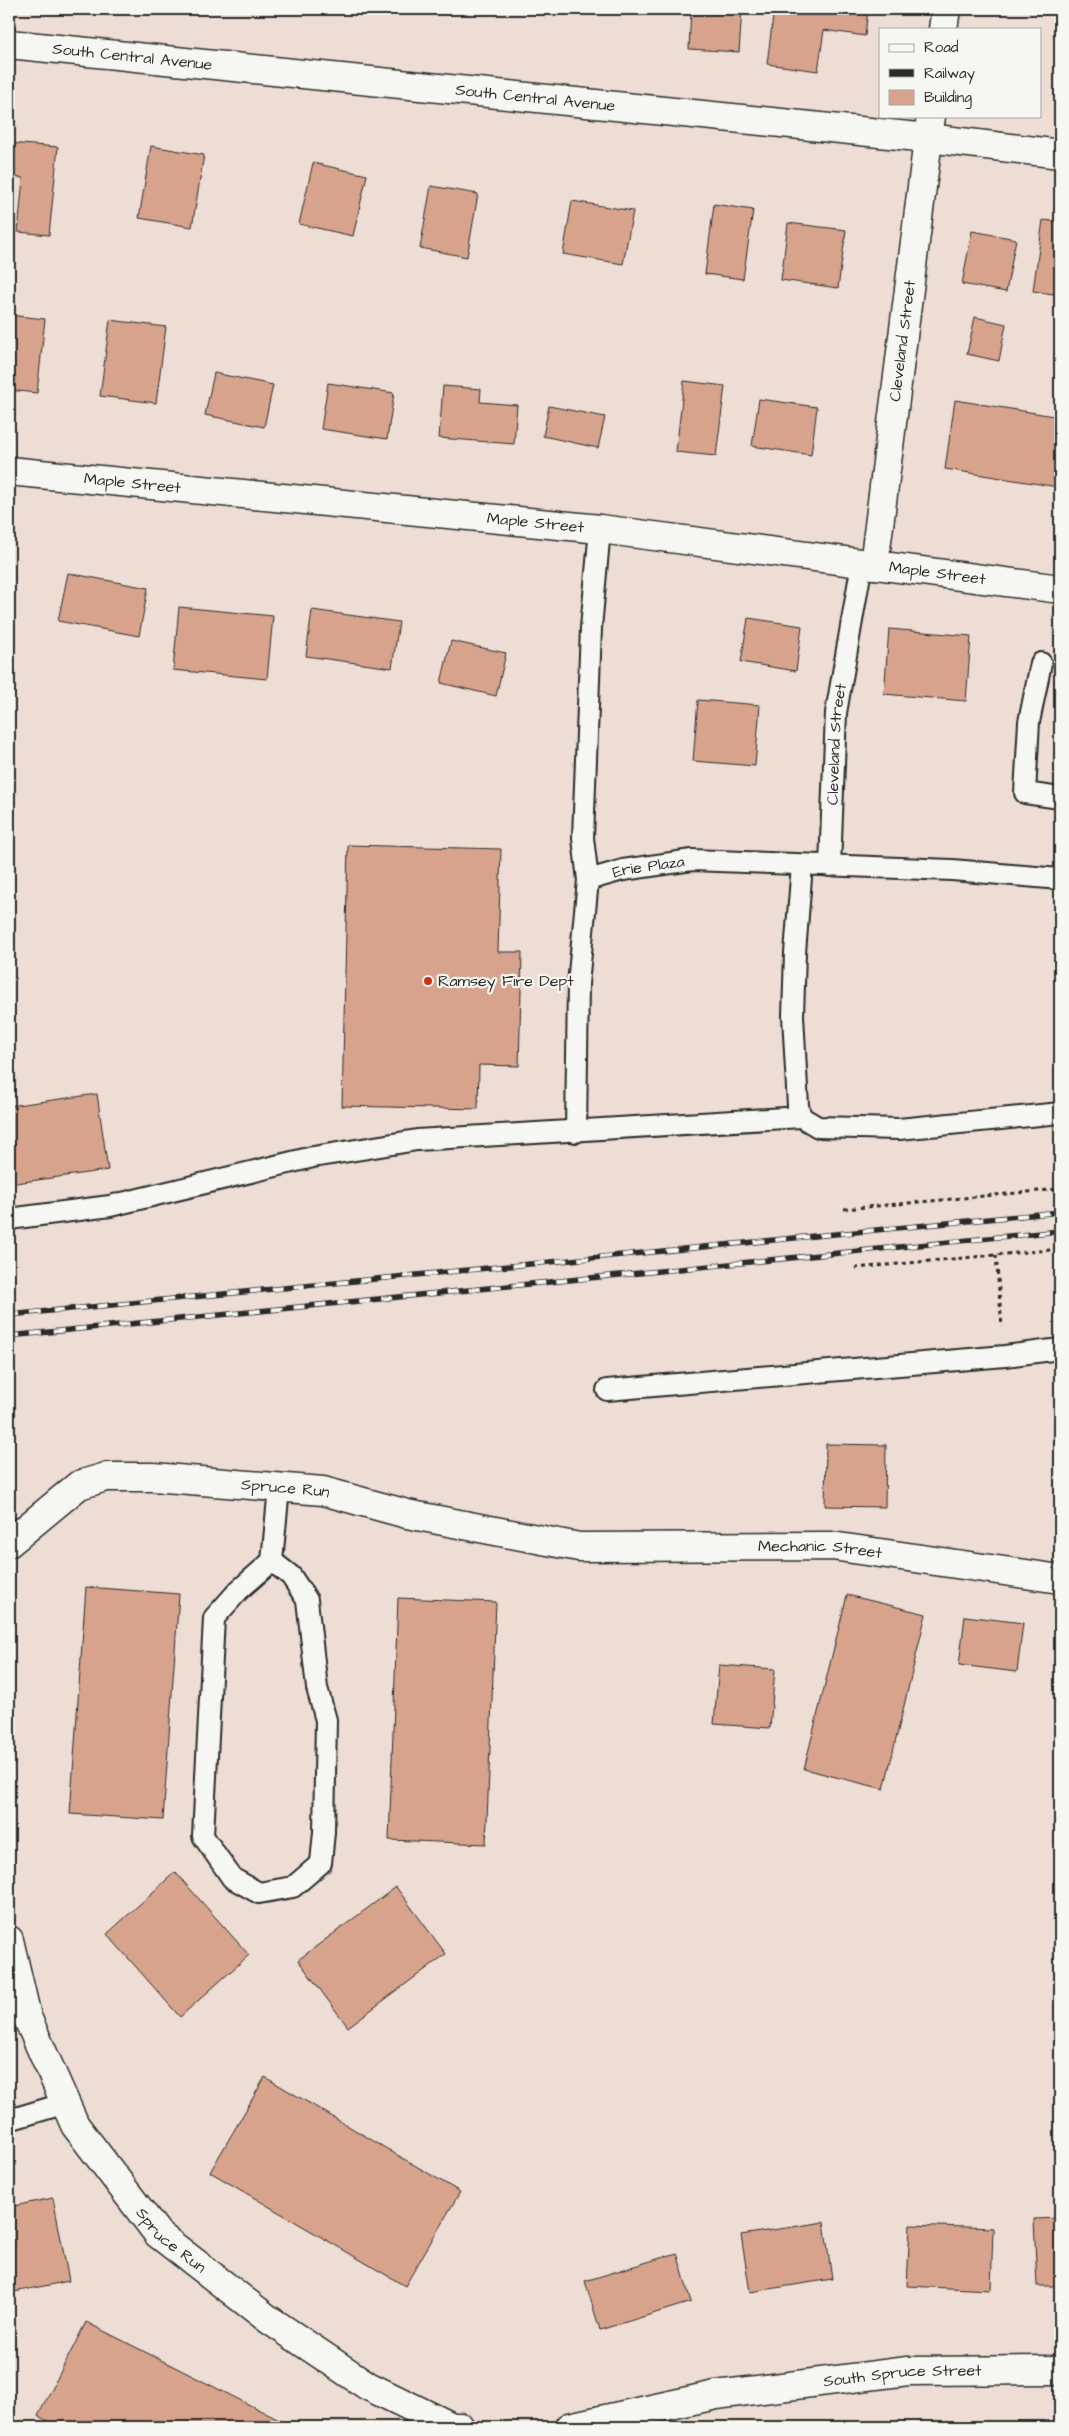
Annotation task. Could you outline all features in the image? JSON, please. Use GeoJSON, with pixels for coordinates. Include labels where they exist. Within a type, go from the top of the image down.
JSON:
{"type":"FeatureCollection","features":[{"type":"Feature","properties":{"kind":"street"},"geometry":{"type":"LineString","coordinates":[[943,28],[946,9]]}},
{"type":"Feature","properties":{"kind":"street","name":"South Central Avenue"},"geometry":{"type":"LineString","coordinates":[[9,44],[930,127],[1060,154]]}},
{"type":"Feature","properties":{"kind":"street","name":"Cleveland Street"},"geometry":{"type":"LineString","coordinates":[[868,564],[930,127]]}},
{"type":"Feature","properties":{"kind":"street","name":"Maple Street"},"geometry":{"type":"LineString","coordinates":[[9,471],[600,529],[1060,589]]}},
{"type":"Feature","properties":{"kind":"street","name":"Spruce Run"},"geometry":{"type":"LineString","coordinates":[[9,1543],[79,1484],[106,1477],[153,1477],[322,1491],[407,1514],[579,1547]]}},
{"type":"Feature","properties":{"kind":"street","name":"Mechanic Street"},"geometry":{"type":"LineString","coordinates":[[579,1547],[832,1546],[1060,1579]]}},
{"type":"Feature","properties":{"kind":"street","name":"Spruce Run"},"geometry":{"type":"LineString","coordinates":[[9,1940],[27,2017],[75,2125],[158,2234],[268,2319],[368,2386],[452,2427],[460,2427]]}},
{"type":"Feature","properties":{"kind":"street","name":"South Spruce Street"},"geometry":{"type":"LineString","coordinates":[[569,2427],[716,2395],[908,2371],[1060,2370]]}},
{"type":"Feature","properties":{"kind":"lane","name":"Erie Plaza"},"geometry":{"type":"LineString","coordinates":[[600,529],[591,628],[583,838],[588,880],[623,870],[692,860],[952,870],[1060,879]]}},
{"type":"Feature","properties":{"kind":"lane","name":"Cleveland Street"},"geometry":{"type":"LineString","coordinates":[[830,866],[836,713],[868,564]]}},
{"type":"Feature","properties":{"kind":"lane"},"geometry":{"type":"LineString","coordinates":[[1041,663],[1029,722],[1025,794],[1060,798]]}},
{"type":"Feature","properties":{"kind":"lane"},"geometry":{"type":"LineString","coordinates":[[801,1117],[798,1106],[794,1016],[795,953],[802,865]]}},
{"type":"Feature","properties":{"kind":"lane"},"geometry":{"type":"LineString","coordinates":[[576,1132],[578,984],[588,880]]}},
{"type":"Feature","properties":{"kind":"lane"},"geometry":{"type":"LineString","coordinates":[[9,1218],[110,1206],[313,1157],[417,1140],[576,1132],[678,1123],[801,1117],[818,1127],[898,1129],[1060,1113]]}},
{"type":"Feature","properties":{"kind":"lane"},"geometry":{"type":"LineString","coordinates":[[607,1390],[1005,1356],[1060,1349]]}},
{"type":"Feature","properties":{"kind":"lane"},"geometry":{"type":"LineString","coordinates":[[272,1560],[291,1576],[307,1600],[318,1688],[326,1720],[324,1832],[321,1863],[293,1887],[259,1893],[232,1878],[203,1836],[214,1618],[239,1590],[272,1560],[279,1488]]}},
{"type":"Feature","properties":{"kind":"lane"},"geometry":{"type":"LineString","coordinates":[[9,2120],[66,2104]]}},
{"type":"Feature","properties":{"kind":"path"},"geometry":{"type":"LineString","coordinates":[[844,1209],[1060,1189]]}},
{"type":"Feature","properties":{"kind":"path"},"geometry":{"type":"LineString","coordinates":[[855,1268],[1060,1249]]}},
{"type":"Feature","properties":{"kind":"path"},"geometry":{"type":"LineString","coordinates":[[996,1255],[1005,1356]]}},
{"type":"Feature","properties":{"kind":"building"},"geometry":{"type":"Polygon","coordinates":[[[691,9],[742,9],[739,52],[689,49],[691,9]]]}},
{"type":"Feature","properties":{"kind":"building"},"geometry":{"type":"Polygon","coordinates":[[[774,9],[868,9],[865,36],[824,30],[818,71],[767,64],[774,9]]]}},
{"type":"Feature","properties":{"kind":"building"},"geometry":{"type":"Polygon","coordinates":[[[9,143],[58,147],[49,235],[18,232],[23,178],[9,177],[9,143]]]}},
{"type":"Feature","properties":{"kind":"building"},"geometry":{"type":"Polygon","coordinates":[[[151,146],[204,155],[192,227],[139,218],[151,146]]]}},
{"type":"Feature","properties":{"kind":"building"},"geometry":{"type":"Polygon","coordinates":[[[313,163],[367,175],[353,236],[299,224],[313,163]]]}},
{"type":"Feature","properties":{"kind":"building"},"geometry":{"type":"Polygon","coordinates":[[[431,186],[478,194],[467,257],[420,248],[431,186]]]}},
{"type":"Feature","properties":{"kind":"building"},"geometry":{"type":"Polygon","coordinates":[[[572,201],[633,211],[623,264],[563,254],[572,201]]]}},
{"type":"Feature","properties":{"kind":"building"},"geometry":{"type":"Polygon","coordinates":[[[714,204],[753,210],[743,279],[705,274],[714,204]]]}},
{"type":"Feature","properties":{"kind":"building"},"geometry":{"type":"Polygon","coordinates":[[[1043,220],[1060,222],[1060,295],[1033,291],[1043,220]]]}},
{"type":"Feature","properties":{"kind":"building"},"geometry":{"type":"Polygon","coordinates":[[[788,223],[846,230],[838,288],[781,280],[788,223]]]}},
{"type":"Feature","properties":{"kind":"building"},"geometry":{"type":"Polygon","coordinates":[[[972,231],[1016,239],[1006,292],[962,284],[972,231]]]}},
{"type":"Feature","properties":{"kind":"building"},"geometry":{"type":"Polygon","coordinates":[[[9,315],[45,319],[37,393],[9,390],[9,315]]]}},
{"type":"Feature","properties":{"kind":"building"},"geometry":{"type":"Polygon","coordinates":[[[975,317],[1006,324],[999,361],[967,354],[975,317]]]}},
{"type":"Feature","properties":{"kind":"building"},"geometry":{"type":"Polygon","coordinates":[[[110,320],[166,327],[156,403],[100,396],[110,320]]]}},
{"type":"Feature","properties":{"kind":"building"},"geometry":{"type":"Polygon","coordinates":[[[214,373],[273,385],[264,427],[205,415],[214,373]]]}},
{"type":"Feature","properties":{"kind":"building"},"geometry":{"type":"Polygon","coordinates":[[[684,381],[725,386],[716,456],[676,452],[684,381]]]}},
{"type":"Feature","properties":{"kind":"building"},"geometry":{"type":"Polygon","coordinates":[[[328,383],[394,393],[387,439],[321,429],[328,383]]]}},
{"type":"Feature","properties":{"kind":"building"},"geometry":{"type":"Polygon","coordinates":[[[443,386],[481,389],[480,402],[517,405],[514,444],[439,438],[443,386]]]}},
{"type":"Feature","properties":{"kind":"building"},"geometry":{"type":"Polygon","coordinates":[[[759,399],[817,407],[811,455],[752,446],[759,399]]]}},
{"type":"Feature","properties":{"kind":"building"},"geometry":{"type":"Polygon","coordinates":[[[955,400],[1060,417],[1058,487],[945,469],[955,400]]]}},
{"type":"Feature","properties":{"kind":"building"},"geometry":{"type":"Polygon","coordinates":[[[549,406],[605,417],[598,448],[543,436],[549,406]]]}},
{"type":"Feature","properties":{"kind":"building"},"geometry":{"type":"Polygon","coordinates":[[[68,573],[148,588],[139,636],[58,621],[68,573]]]}},
{"type":"Feature","properties":{"kind":"building"},"geometry":{"type":"Polygon","coordinates":[[[179,607],[273,616],[267,679],[173,670],[179,607]]]}},
{"type":"Feature","properties":{"kind":"building"},"geometry":{"type":"Polygon","coordinates":[[[312,610],[399,622],[392,668],[306,656],[312,610]]]}},
{"type":"Feature","properties":{"kind":"building"},"geometry":{"type":"Polygon","coordinates":[[[748,618],[802,626],[796,671],[741,662],[748,618]]]}},
{"type":"Feature","properties":{"kind":"building"},"geometry":{"type":"Polygon","coordinates":[[[889,629],[971,636],[966,701],[884,694],[889,629]]]}},
{"type":"Feature","properties":{"kind":"building"},"geometry":{"type":"Polygon","coordinates":[[[451,641],[506,653],[496,696],[441,683],[451,641]]]}},
{"type":"Feature","properties":{"kind":"building"},"geometry":{"type":"Polygon","coordinates":[[[698,700],[760,705],[755,766],[693,761],[698,700]]]}},
{"type":"Feature","properties":{"kind":"building"},"geometry":{"type":"Polygon","coordinates":[[[348,845],[501,849],[498,952],[522,952],[519,1066],[479,1065],[478,1109],[342,1106],[348,845]]]}},
{"type":"Feature","properties":{"kind":"building"},"geometry":{"type":"Polygon","coordinates":[[[97,1094],[108,1170],[9,1184],[9,1106],[97,1094]]]}},
{"type":"Feature","properties":{"kind":"building"},"geometry":{"type":"Polygon","coordinates":[[[826,1444],[886,1445],[885,1507],[825,1506],[826,1444]]]}},
{"type":"Feature","properties":{"kind":"building"},"geometry":{"type":"Polygon","coordinates":[[[86,1587],[179,1594],[163,1820],[70,1814],[86,1587]]]}},
{"type":"Feature","properties":{"kind":"building"},"geometry":{"type":"Polygon","coordinates":[[[847,1595],[926,1614],[884,1789],[804,1769],[847,1595]]]}},
{"type":"Feature","properties":{"kind":"building"},"geometry":{"type":"Polygon","coordinates":[[[398,1598],[496,1602],[486,1844],[389,1840],[398,1598]]]}},
{"type":"Feature","properties":{"kind":"building"},"geometry":{"type":"Polygon","coordinates":[[[965,1616],[1023,1623],[1017,1672],[959,1665],[965,1616]]]}},
{"type":"Feature","properties":{"kind":"building"},"geometry":{"type":"Polygon","coordinates":[[[719,1665],[775,1669],[770,1728],[714,1724],[719,1665]]]}},
{"type":"Feature","properties":{"kind":"building"},"geometry":{"type":"Polygon","coordinates":[[[175,1872],[249,1955],[180,2017],[107,1934],[175,1872]]]}},
{"type":"Feature","properties":{"kind":"building"},"geometry":{"type":"Polygon","coordinates":[[[396,1887],[446,1954],[348,2027],[298,1960],[396,1887]]]}},
{"type":"Feature","properties":{"kind":"building"},"geometry":{"type":"Polygon","coordinates":[[[265,2077],[460,2192],[405,2286],[210,2172],[265,2077]]]}},
{"type":"Feature","properties":{"kind":"building"},"geometry":{"type":"Polygon","coordinates":[[[53,2198],[69,2281],[9,2293],[9,2207],[53,2198]]]}},
{"type":"Feature","properties":{"kind":"building"},"geometry":{"type":"Polygon","coordinates":[[[1060,2218],[1060,2286],[1037,2286],[1034,2219],[1060,2218]]]}},
{"type":"Feature","properties":{"kind":"building"},"geometry":{"type":"Polygon","coordinates":[[[824,2222],[832,2279],[750,2292],[741,2235],[824,2222]]]}},
{"type":"Feature","properties":{"kind":"building"},"geometry":{"type":"Polygon","coordinates":[[[910,2225],[993,2228],[991,2290],[907,2286],[910,2225]]]}},
{"type":"Feature","properties":{"kind":"building"},"geometry":{"type":"Polygon","coordinates":[[[677,2253],[691,2302],[600,2330],[585,2281],[677,2253]]]}},
{"type":"Feature","properties":{"kind":"building"},"geometry":{"type":"Polygon","coordinates":[[[86,2322],[293,2427],[60,2427],[38,2416],[86,2322]]]}},
{"type":"Feature","properties":{"kind":"railway"},"geometry":{"type":"LineString","coordinates":[[9,1315],[1060,1212]]}},
{"type":"Feature","properties":{"kind":"railway"},"geometry":{"type":"LineString","coordinates":[[9,1336],[1060,1231]]}},
{"type":"Feature","properties":{"kind":"place","name":"Ramsey Fire Dept"},"geometry":{"type":"Point","coordinates":[428,981]}}]}
